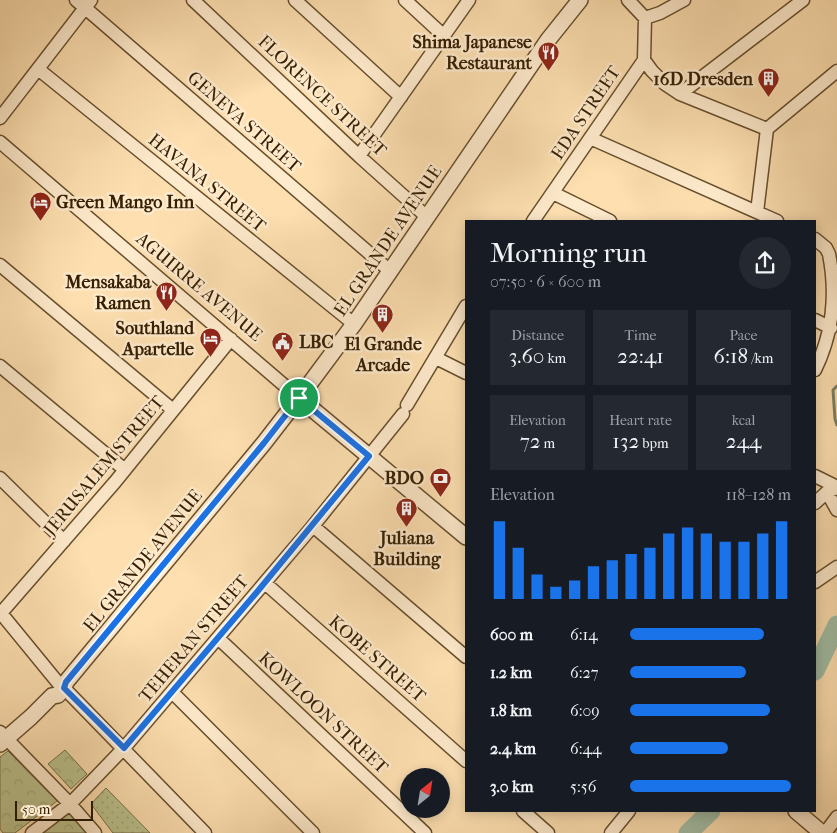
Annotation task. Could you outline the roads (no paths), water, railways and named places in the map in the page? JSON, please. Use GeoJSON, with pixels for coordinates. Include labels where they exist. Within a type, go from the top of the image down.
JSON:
{"type":"FeatureCollection","features":[{"type":"Feature","properties":{"kind":"street","name":"FLORENCE STREET"},"geometry":{"type":"LineString","coordinates":[[194,0],[359,156],[427,217]]}},
{"type":"Feature","properties":{"kind":"street"},"geometry":{"type":"LineString","coordinates":[[295,0],[400,97]]}},
{"type":"Feature","properties":{"kind":"street"},"geometry":{"type":"LineString","coordinates":[[405,0],[444,36]]}},
{"type":"Feature","properties":{"kind":"street"},"geometry":{"type":"LineString","coordinates":[[359,156],[469,0]]}},
{"type":"Feature","properties":{"kind":"street","name":"EL GRANDE AVENUE"},"geometry":{"type":"LineString","coordinates":[[2,738],[60,687],[252,458],[299,398],[354,324],[548,40],[580,0]]}},
{"type":"Feature","properties":{"kind":"street"},"geometry":{"type":"LineString","coordinates":[[628,0],[644,18],[660,13],[684,0]]}},
{"type":"Feature","properties":{"kind":"street"},"geometry":{"type":"LineString","coordinates":[[680,94],[803,0]]}},
{"type":"Feature","properties":{"kind":"street"},"geometry":{"type":"LineString","coordinates":[[0,118],[84,2]]}},
{"type":"Feature","properties":{"kind":"street","name":"GENEVA STREET"},"geometry":{"type":"LineString","coordinates":[[84,2],[390,271]]}},
{"type":"Feature","properties":{"kind":"street","name":"EDA STREET"},"geometry":{"type":"LineString","coordinates":[[534,220],[644,60],[644,18]]}},
{"type":"Feature","properties":{"kind":"street"},"geometry":{"type":"LineString","coordinates":[[644,60],[665,84],[680,94],[767,128]]}},
{"type":"Feature","properties":{"kind":"street","name":"HAVANA STREET"},"geometry":{"type":"LineString","coordinates":[[38,68],[354,324]]}},
{"type":"Feature","properties":{"kind":"street"},"geometry":{"type":"LineString","coordinates":[[757,212],[767,128],[837,71]]}},
{"type":"Feature","properties":{"kind":"street"},"geometry":{"type":"LineString","coordinates":[[590,138],[774,220]]}},
{"type":"Feature","properties":{"kind":"street","name":"AGUIRRE AVENUE"},"geometry":{"type":"LineString","coordinates":[[0,142],[299,398],[465,536]]}},
{"type":"Feature","properties":{"kind":"street"},"geometry":{"type":"LineString","coordinates":[[553,194],[608,220]]}},
{"type":"Feature","properties":{"kind":"street"},"geometry":{"type":"LineString","coordinates":[[816,240],[826,248],[830,260],[833,313],[827,344],[816,368]]}},
{"type":"Feature","properties":{"kind":"street"},"geometry":{"type":"LineString","coordinates":[[0,265],[173,410]]}},
{"type":"Feature","properties":{"kind":"street","name":"TEHERAN STREET"},"geometry":{"type":"LineString","coordinates":[[32,833],[70,804],[124,748],[313,526],[405,409],[465,309]]}},
{"type":"Feature","properties":{"kind":"street"},"geometry":{"type":"LineString","coordinates":[[816,320],[831,328]]}},
{"type":"Feature","properties":{"kind":"street","name":"JERUSALEM STREET"},"geometry":{"type":"LineString","coordinates":[[1,613],[125,470],[231,339]]}},
{"type":"Feature","properties":{"kind":"street"},"geometry":{"type":"LineString","coordinates":[[436,358],[465,373]]}},
{"type":"Feature","properties":{"kind":"street"},"geometry":{"type":"LineString","coordinates":[[0,366],[125,470]]}},
{"type":"Feature","properties":{"kind":"street"},"geometry":{"type":"LineString","coordinates":[[816,477],[834,489],[837,510]]}},
{"type":"Feature","properties":{"kind":"street"},"geometry":{"type":"LineString","coordinates":[[0,478],[64,541]]}},
{"type":"Feature","properties":{"kind":"street"},"geometry":{"type":"LineString","coordinates":[[816,502],[834,489]]}},
{"type":"Feature","properties":{"kind":"street"},"geometry":{"type":"LineString","coordinates":[[313,526],[465,657]]}},
{"type":"Feature","properties":{"kind":"street"},"geometry":{"type":"LineString","coordinates":[[816,581],[837,567]]}},
{"type":"Feature","properties":{"kind":"street","name":"KOBE STREET"},"geometry":{"type":"LineString","coordinates":[[265,583],[465,760]]}},
{"type":"Feature","properties":{"kind":"street"},"geometry":{"type":"LineString","coordinates":[[1,613],[60,687],[124,748],[205,833]]}},
{"type":"Feature","properties":{"kind":"street","name":"KOWLOON STREET"},"geometry":{"type":"LineString","coordinates":[[218,638],[425,833]]}},
{"type":"Feature","properties":{"kind":"street"},"geometry":{"type":"LineString","coordinates":[[172,692],[313,833]]}},
{"type":"Feature","properties":{"kind":"street"},"geometry":{"type":"LineString","coordinates":[[2,738],[70,804],[95,833]]}},
{"type":"Feature","properties":{"kind":"street"},"geometry":{"type":"LineString","coordinates":[[524,812],[548,833]]}},
{"type":"Feature","properties":{"kind":"street"},"geometry":{"type":"LineString","coordinates":[[611,833],[628,812]]}},
{"type":"Feature","properties":{"kind":"street"},"geometry":{"type":"LineString","coordinates":[[797,812],[824,833],[837,817]]}},
{"type":"Feature","properties":{"kind":"waterway"},"geometry":{"type":"LineString","coordinates":[[837,386],[833,390],[837,425]]}},
{"type":"Feature","properties":{"kind":"waterway"},"geometry":{"type":"LineString","coordinates":[[816,669],[837,625]]}},
{"type":"Feature","properties":{"kind":"waterway"},"geometry":{"type":"LineString","coordinates":[[688,833],[710,812]]}},
{"type":"Feature","properties":{"kind":"place","name":"Shima Japanese Restaurant"},"geometry":{"type":"Point","coordinates":[548,71]}},
{"type":"Feature","properties":{"kind":"place","name":"16D Dresden"},"geometry":{"type":"Point","coordinates":[769,98]}},
{"type":"Feature","properties":{"kind":"place","name":"Green Mango Inn"},"geometry":{"type":"Point","coordinates":[40,221]}},
{"type":"Feature","properties":{"kind":"place","name":"Mensakaba Ramen"},"geometry":{"type":"Point","coordinates":[167,311]}},
{"type":"Feature","properties":{"kind":"place","name":"El Grande Arcade"},"geometry":{"type":"Point","coordinates":[383,333]}},
{"type":"Feature","properties":{"kind":"place","name":"Southland Apartelle"},"geometry":{"type":"Point","coordinates":[210,357]}},
{"type":"Feature","properties":{"kind":"place","name":"LBC"},"geometry":{"type":"Point","coordinates":[283,361]}},
{"type":"Feature","properties":{"kind":"place","name":"BDO"},"geometry":{"type":"Point","coordinates":[440,497]}},
{"type":"Feature","properties":{"kind":"place","name":"Juliana Building"},"geometry":{"type":"Point","coordinates":[407,527]}}]}
